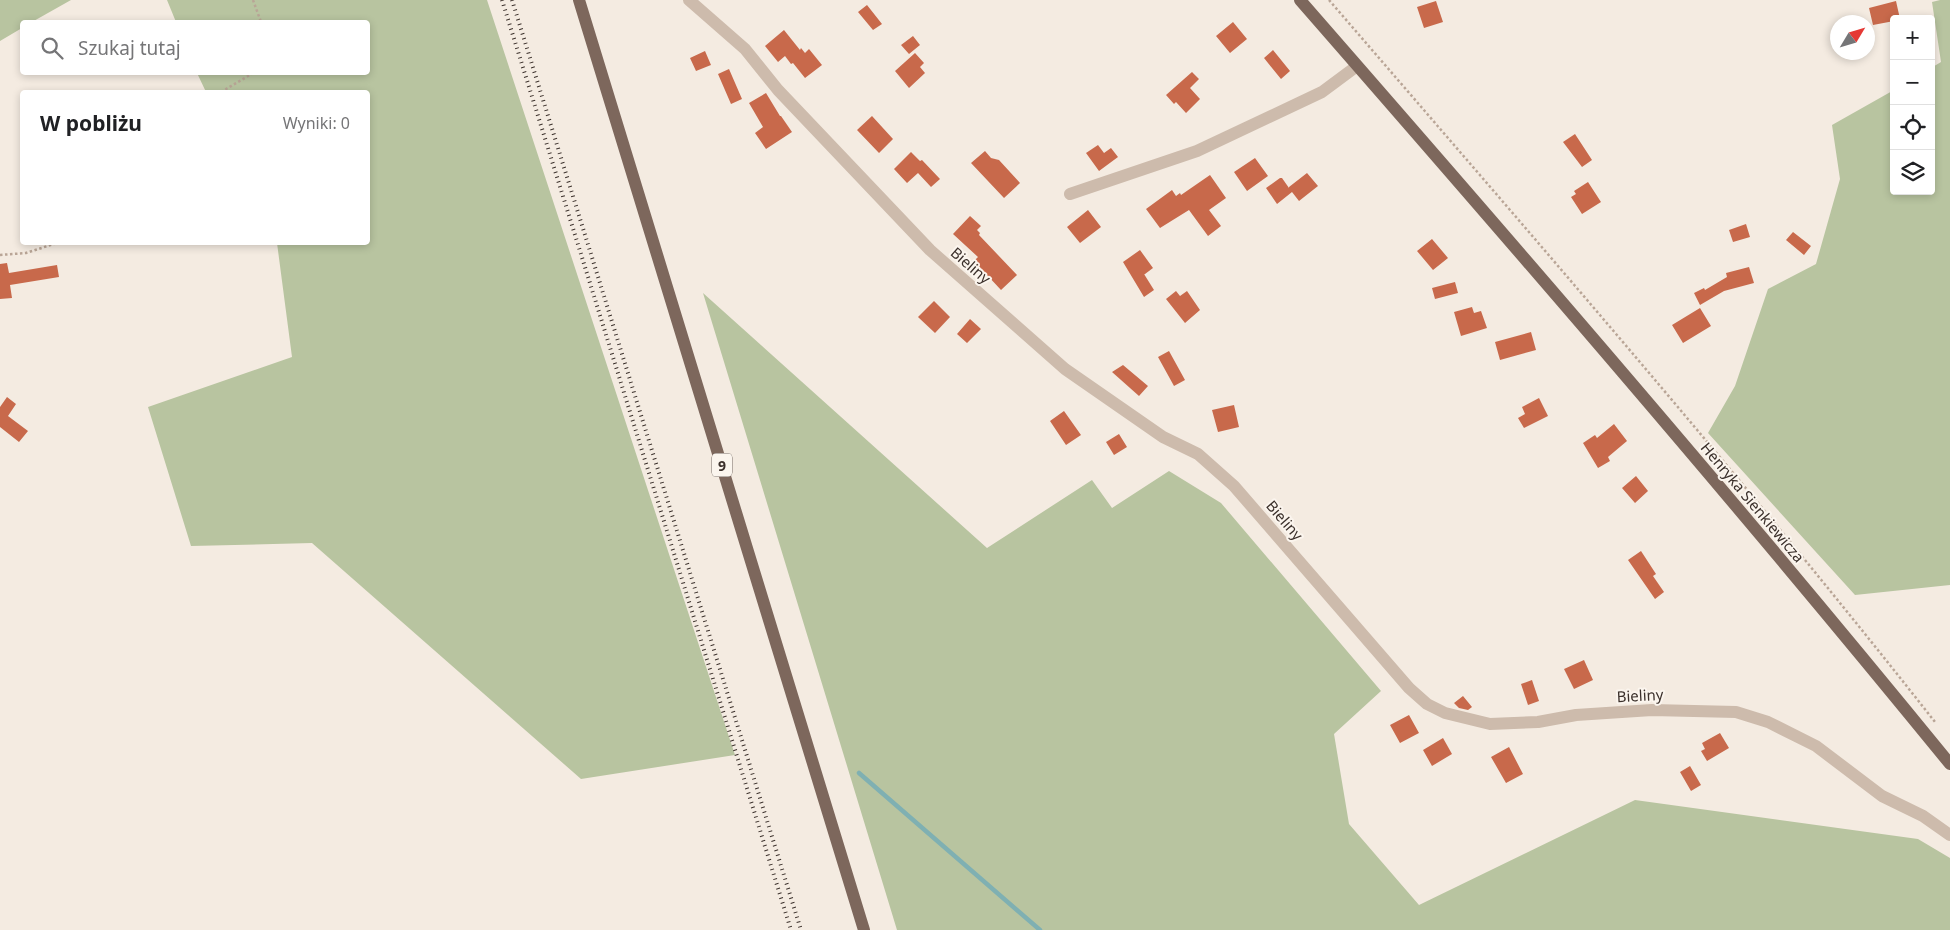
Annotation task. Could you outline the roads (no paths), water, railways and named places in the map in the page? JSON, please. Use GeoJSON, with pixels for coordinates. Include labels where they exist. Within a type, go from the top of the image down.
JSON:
{"type":"FeatureCollection","features":[{"type":"Feature","properties":{"kind":"main road","name":"9"},"geometry":{"type":"LineString","coordinates":[[579,0],[864,930]]}},
{"type":"Feature","properties":{"kind":"main road","name":"Henryka Sienkiewicza"},"geometry":{"type":"LineString","coordinates":[[1300,0],[1529,264],[1841,630],[1950,764]]}},
{"type":"Feature","properties":{"kind":"street","name":"Bieliny"},"geometry":{"type":"LineString","coordinates":[[689,0],[745,49],[778,90],[930,250],[1065,369],[1163,437],[1198,454],[1234,486],[1409,688],[1427,704],[1445,713],[1490,724],[1538,722],[1576,715],[1652,710],[1736,712],[1768,722],[1816,746],[1882,796],[1923,816],[1950,835]]}},
{"type":"Feature","properties":{"kind":"street"},"geometry":{"type":"LineString","coordinates":[[1070,194],[1197,151],[1322,92],[1357,66]]}},
{"type":"Feature","properties":{"kind":"waterway"},"geometry":{"type":"LineString","coordinates":[[859,773],[1040,930]]}},
{"type":"Feature","properties":{"kind":"railway"},"geometry":{"type":"LineString","coordinates":[[502,0],[791,930]]}},
{"type":"Feature","properties":{"kind":"railway"},"geometry":{"type":"LineString","coordinates":[[512,0],[801,930]]}}]}
